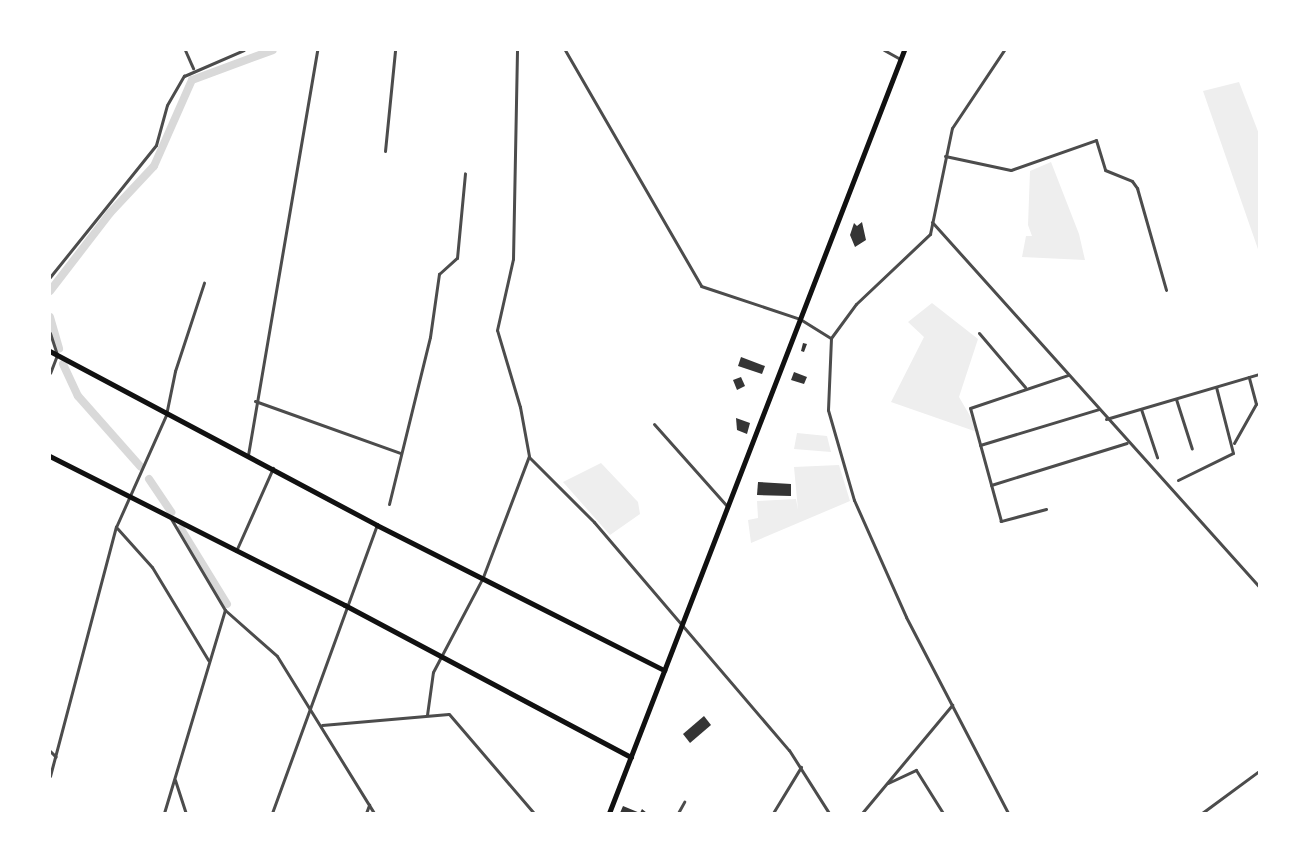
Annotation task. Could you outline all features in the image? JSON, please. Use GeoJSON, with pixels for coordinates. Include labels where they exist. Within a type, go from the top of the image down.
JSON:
{"type":"FeatureCollection","features":[{"type":"Feature","properties":{"kind":"highway"},"geometry":{"type":"LineString","coordinates":[[609,813],[904,50]]}},
{"type":"Feature","properties":{"kind":"main road"},"geometry":{"type":"LineString","coordinates":[[50,351],[166,416],[248,455],[377,525],[484,577],[664,670]]}},
{"type":"Feature","properties":{"kind":"main road"},"geometry":{"type":"LineString","coordinates":[[50,456],[168,514],[236,552],[345,605],[631,757]]}},
{"type":"Feature","properties":{"kind":"street"},"geometry":{"type":"LineString","coordinates":[[185,50],[193,68]]}},
{"type":"Feature","properties":{"kind":"street"},"geometry":{"type":"LineString","coordinates":[[50,277],[156,145],[167,105],[193,68],[244,50]]}},
{"type":"Feature","properties":{"kind":"street"},"geometry":{"type":"LineString","coordinates":[[248,455],[255,401],[317,50]]}},
{"type":"Feature","properties":{"kind":"street"},"geometry":{"type":"LineString","coordinates":[[385,151],[395,50]]}},
{"type":"Feature","properties":{"kind":"street"},"geometry":{"type":"LineString","coordinates":[[427,715],[440,655],[484,577],[529,456],[520,406],[497,330],[513,258],[517,50]]}},
{"type":"Feature","properties":{"kind":"street"},"geometry":{"type":"LineString","coordinates":[[566,50],[701,286],[800,319],[831,338]]}},
{"type":"Feature","properties":{"kind":"street"},"geometry":{"type":"LineString","coordinates":[[884,50],[901,59]]}},
{"type":"Feature","properties":{"kind":"street"},"geometry":{"type":"LineString","coordinates":[[1004,50],[952,128],[932,222],[924,244],[856,304],[831,338],[828,410],[842,464],[902,608],[1008,813]]}},
{"type":"Feature","properties":{"kind":"street"},"geometry":{"type":"LineString","coordinates":[[945,156],[1011,170],[1096,140],[1105,170],[1132,181],[1137,188],[1166,290]]}},
{"type":"Feature","properties":{"kind":"street"},"geometry":{"type":"LineString","coordinates":[[389,504],[400,453],[430,338],[440,274],[457,258],[466,173]]}},
{"type":"Feature","properties":{"kind":"street"},"geometry":{"type":"LineString","coordinates":[[932,222],[1127,443],[1259,587]]}},
{"type":"Feature","properties":{"kind":"street"},"geometry":{"type":"LineString","coordinates":[[50,776],[116,528],[128,496],[166,416],[175,371],[204,284]]}},
{"type":"Feature","properties":{"kind":"street"},"geometry":{"type":"LineString","coordinates":[[50,333],[57,355],[50,373]]}},
{"type":"Feature","properties":{"kind":"street"},"geometry":{"type":"LineString","coordinates":[[979,333],[1025,387]]}},
{"type":"Feature","properties":{"kind":"street"},"geometry":{"type":"LineString","coordinates":[[1106,419],[1259,374]]}},
{"type":"Feature","properties":{"kind":"street"},"geometry":{"type":"LineString","coordinates":[[1046,509],[1002,522],[980,445],[972,405],[1068,375]]}},
{"type":"Feature","properties":{"kind":"street"},"geometry":{"type":"LineString","coordinates":[[1178,480],[1230,456],[1234,443],[1256,404],[1249,377]]}},
{"type":"Feature","properties":{"kind":"street"},"geometry":{"type":"LineString","coordinates":[[1216,387],[1234,443]]}},
{"type":"Feature","properties":{"kind":"street"},"geometry":{"type":"LineString","coordinates":[[1176,398],[1192,449]]}},
{"type":"Feature","properties":{"kind":"street"},"geometry":{"type":"LineString","coordinates":[[255,401],[400,453]]}},
{"type":"Feature","properties":{"kind":"street"},"geometry":{"type":"LineString","coordinates":[[980,445],[1098,409]]}},
{"type":"Feature","properties":{"kind":"street"},"geometry":{"type":"LineString","coordinates":[[1140,409],[1157,457]]}},
{"type":"Feature","properties":{"kind":"street"},"geometry":{"type":"LineString","coordinates":[[654,424],[727,506]]}},
{"type":"Feature","properties":{"kind":"street"},"geometry":{"type":"LineString","coordinates":[[991,485],[1127,443]]}},
{"type":"Feature","properties":{"kind":"street"},"geometry":{"type":"LineString","coordinates":[[529,456],[594,522],[802,767],[829,813]]}},
{"type":"Feature","properties":{"kind":"street"},"geometry":{"type":"LineString","coordinates":[[236,552],[273,468]]}},
{"type":"Feature","properties":{"kind":"street"},"geometry":{"type":"LineString","coordinates":[[168,514],[225,610],[278,656],[309,711],[322,725],[374,813]]}},
{"type":"Feature","properties":{"kind":"street"},"geometry":{"type":"LineString","coordinates":[[272,813],[345,605],[377,525]]}},
{"type":"Feature","properties":{"kind":"street"},"geometry":{"type":"LineString","coordinates":[[116,528],[152,567],[208,660]]}},
{"type":"Feature","properties":{"kind":"street"},"geometry":{"type":"LineString","coordinates":[[164,813],[208,660],[225,610]]}},
{"type":"Feature","properties":{"kind":"street"},"geometry":{"type":"LineString","coordinates":[[862,813],[952,705]]}},
{"type":"Feature","properties":{"kind":"street"},"geometry":{"type":"LineString","coordinates":[[322,725],[442,712],[454,717],[534,813]]}},
{"type":"Feature","properties":{"kind":"street"},"geometry":{"type":"LineString","coordinates":[[50,751],[56,757]]}},
{"type":"Feature","properties":{"kind":"street"},"geometry":{"type":"LineString","coordinates":[[774,813],[802,767]]}},
{"type":"Feature","properties":{"kind":"street"},"geometry":{"type":"LineString","coordinates":[[888,783],[916,770],[943,813]]}},
{"type":"Feature","properties":{"kind":"street"},"geometry":{"type":"LineString","coordinates":[[1202,813],[1259,771]]}},
{"type":"Feature","properties":{"kind":"street"},"geometry":{"type":"LineString","coordinates":[[175,780],[186,813]]}},
{"type":"Feature","properties":{"kind":"street"},"geometry":{"type":"LineString","coordinates":[[678,813],[684,802]]}},
{"type":"Feature","properties":{"kind":"street"},"geometry":{"type":"LineString","coordinates":[[366,813],[369,805]]}},
{"type":"Feature","properties":{"kind":"shaded area"},"geometry":{"type":"Polygon","coordinates":[[[1239,82],[1259,134],[1259,252],[1203,91],[1239,82]]]}},
{"type":"Feature","properties":{"kind":"shaded area"},"geometry":{"type":"Polygon","coordinates":[[[1051,162],[1079,234],[1085,260],[1022,257],[1026,236],[1032,236],[1028,225],[1030,171],[1051,162]]]}},
{"type":"Feature","properties":{"kind":"shaded area"},"geometry":{"type":"Polygon","coordinates":[[[932,303],[978,339],[959,397],[980,433],[891,402],[924,337],[908,322],[932,303]]]}},
{"type":"Feature","properties":{"kind":"shaded area"},"geometry":{"type":"Polygon","coordinates":[[[797,433],[827,436],[831,452],[794,449],[797,433]]]}},
{"type":"Feature","properties":{"kind":"shaded area"},"geometry":{"type":"Polygon","coordinates":[[[601,463],[638,502],[640,514],[610,535],[563,482],[601,463]]]}},
{"type":"Feature","properties":{"kind":"shaded area"},"geometry":{"type":"Polygon","coordinates":[[[839,465],[850,501],[751,543],[748,520],[758,518],[757,501],[796,499],[798,510],[794,467],[839,465]]]}},
{"type":"Feature","properties":{"kind":"building"},"geometry":{"type":"Polygon","coordinates":[[[862,222],[866,240],[855,247],[850,235],[854,223],[857,226],[862,222]]]}},
{"type":"Feature","properties":{"kind":"building"},"geometry":{"type":"Polygon","coordinates":[[[803,343],[807,344],[804,352],[801,351],[803,343]]]}},
{"type":"Feature","properties":{"kind":"building"},"geometry":{"type":"Polygon","coordinates":[[[741,357],[765,366],[762,374],[738,366],[741,357]]]}},
{"type":"Feature","properties":{"kind":"building"},"geometry":{"type":"Polygon","coordinates":[[[794,372],[807,377],[804,384],[791,380],[794,372]]]}},
{"type":"Feature","properties":{"kind":"building"},"geometry":{"type":"Polygon","coordinates":[[[741,377],[745,386],[737,390],[733,380],[741,377]]]}},
{"type":"Feature","properties":{"kind":"building"},"geometry":{"type":"Polygon","coordinates":[[[736,418],[750,423],[747,434],[737,430],[736,418]]]}},
{"type":"Feature","properties":{"kind":"building"},"geometry":{"type":"Polygon","coordinates":[[[758,482],[791,484],[791,496],[757,495],[758,482]]]}},
{"type":"Feature","properties":{"kind":"building"},"geometry":{"type":"Polygon","coordinates":[[[704,716],[711,725],[690,743],[683,734],[704,716]]]}},
{"type":"Feature","properties":{"kind":"building"},"geometry":{"type":"Polygon","coordinates":[[[623,806],[640,813],[620,813],[623,806]]]}},
{"type":"Feature","properties":{"kind":"waterway"},"geometry":{"type":"LineString","coordinates":[[50,291],[110,213],[154,166],[192,80],[273,50]]}},
{"type":"Feature","properties":{"kind":"waterway"},"geometry":{"type":"LineString","coordinates":[[50,317],[59,349]]}},
{"type":"Feature","properties":{"kind":"waterway"},"geometry":{"type":"LineString","coordinates":[[63,364],[78,396],[140,466]]}},
{"type":"Feature","properties":{"kind":"waterway"},"geometry":{"type":"LineString","coordinates":[[149,479],[171,512]]}},
{"type":"Feature","properties":{"kind":"waterway"},"geometry":{"type":"LineString","coordinates":[[181,529],[227,604]]}}]}
